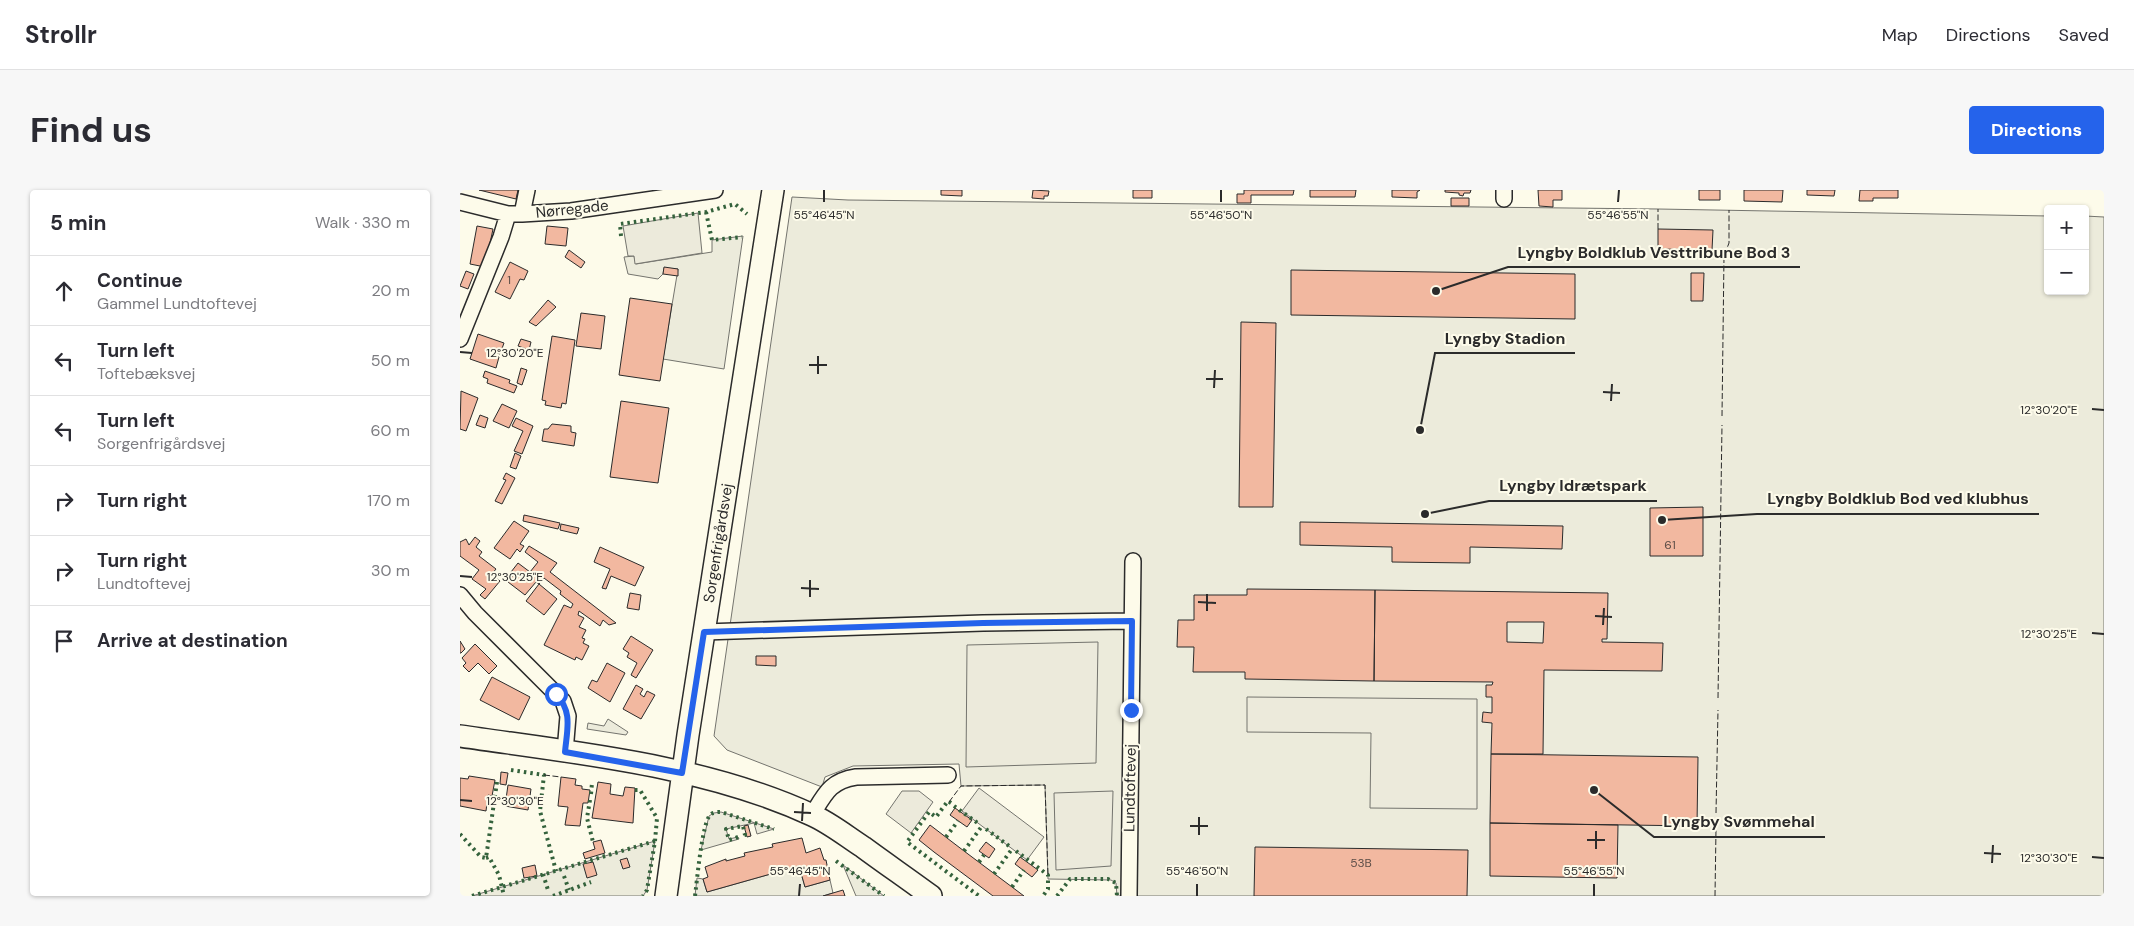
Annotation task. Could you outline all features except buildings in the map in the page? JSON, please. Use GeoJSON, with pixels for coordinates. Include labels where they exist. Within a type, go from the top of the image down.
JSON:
{"type":"FeatureCollection","features":[{"type":"Feature","properties":{"kind":"street"},"geometry":{"type":"LineString","coordinates":[[460,338],[501,237],[527,190]]}},
{"type":"Feature","properties":{"kind":"street","name":"Nørregade"},"geometry":{"type":"LineString","coordinates":[[460,202],[515,214],[570,211],[715,190]]}},
{"type":"Feature","properties":{"kind":"street","name":"Sorgenfrigårdsvej"},"geometry":{"type":"LineString","coordinates":[[666,896],[682,773],[773,190]]}},
{"type":"Feature","properties":{"kind":"street","name":"Lundtoftevej"},"geometry":{"type":"LineString","coordinates":[[1129,896],[1133,561]]}},
{"type":"Feature","properties":{"kind":"street"},"geometry":{"type":"LineString","coordinates":[[460,595],[475,613],[563,701],[568,716],[565,752]]}},
{"type":"Feature","properties":{"kind":"street"},"geometry":{"type":"LineString","coordinates":[[704,632],[983,623],[1132,621]]}},
{"type":"Feature","properties":{"kind":"street"},"geometry":{"type":"LineString","coordinates":[[460,736],[682,773],[758,794],[812,815],[834,828],[931,896]]}},
{"type":"Feature","properties":{"kind":"street"},"geometry":{"type":"LineString","coordinates":[[812,815],[828,789],[841,780],[856,777],[948,774]]}},
{"type":"Feature","properties":{"kind":"shaded area"},"geometry":{"type":"Polygon","coordinates":[[[792,197],[848,200],[1658,209],[2044,216],[2044,295],[2089,295],[2089,216],[2104,217],[2104,896],[1117,896],[1116,883],[1111,880],[1048,879],[1045,785],[961,786],[959,764],[853,766],[825,777],[822,787],[727,750],[714,736],[792,197]]]}},
{"type":"Feature","properties":{"kind":"shaded area"},"geometry":{"type":"Polygon","coordinates":[[[698,213],[702,253],[635,264],[634,256],[628,256],[623,226],[698,213]]]}},
{"type":"Feature","properties":{"kind":"shaded area"},"geometry":{"type":"Polygon","coordinates":[[[743,236],[724,369],[663,359],[678,269],[664,268],[663,274],[658,279],[628,274],[624,257],[634,256],[636,264],[712,252],[712,240],[743,236]]]}},
{"type":"Feature","properties":{"kind":"shaded area"},"geometry":{"type":"Polygon","coordinates":[[[1098,642],[1096,763],[966,767],[967,645],[1098,642]]]}},
{"type":"Feature","properties":{"kind":"shaded area"},"geometry":{"type":"Polygon","coordinates":[[[1247,697],[1477,699],[1477,809],[1370,808],[1371,733],[1247,732],[1247,697]]]}},
{"type":"Feature","properties":{"kind":"shaded area"},"geometry":{"type":"Polygon","coordinates":[[[608,719],[628,732],[626,735],[587,729],[588,723],[604,726],[608,719]]]}},
{"type":"Feature","properties":{"kind":"shaded area"},"geometry":{"type":"Polygon","coordinates":[[[979,788],[1044,837],[1027,860],[962,811],[979,788]]]}},
{"type":"Feature","properties":{"kind":"shaded area"},"geometry":{"type":"Polygon","coordinates":[[[902,791],[919,791],[933,802],[911,833],[886,814],[902,791]]]}},
{"type":"Feature","properties":{"kind":"shaded area"},"geometry":{"type":"Polygon","coordinates":[[[1113,791],[1111,866],[1056,870],[1054,793],[1113,791]]]}},
{"type":"Feature","properties":{"kind":"shaded area"},"geometry":{"type":"Polygon","coordinates":[[[721,812],[774,829],[757,834],[754,823],[726,829],[729,839],[738,837],[739,839],[701,850],[709,816],[721,812]]]}},
{"type":"Feature","properties":{"kind":"shaded area"},"geometry":{"type":"Polygon","coordinates":[[[655,841],[647,890],[643,896],[472,896],[655,841]]]}},
{"type":"Feature","properties":{"kind":"shaded area"},"geometry":{"type":"Polygon","coordinates":[[[843,865],[884,896],[856,896],[843,865]]]}},
{"type":"Feature","properties":{"kind":"shaded area"},"geometry":{"type":"Polygon","coordinates":[[[799,866],[805,887],[830,880],[833,893],[823,896],[695,896],[697,878],[703,879],[707,892],[799,866]]]}},
{"type":"Feature","properties":{"kind":"hedge"},"geometry":{"type":"LineString","coordinates":[[621,236],[620,224],[706,212],[735,204],[747,214]]}},
{"type":"Feature","properties":{"kind":"hedge"},"geometry":{"type":"LineString","coordinates":[[706,212],[712,240],[742,237]]}},
{"type":"Feature","properties":{"kind":"hedge"},"geometry":{"type":"LineString","coordinates":[[511,770],[544,775],[540,811],[556,871]]}},
{"type":"Feature","properties":{"kind":"hedge"},"geometry":{"type":"LineString","coordinates":[[460,834],[481,857],[486,858],[497,782],[500,782]]}},
{"type":"Feature","properties":{"kind":"hedge"},"geometry":{"type":"LineString","coordinates":[[591,794],[592,783]]}},
{"type":"Feature","properties":{"kind":"hedge"},"geometry":{"type":"LineString","coordinates":[[635,790],[640,790],[657,818],[655,841]]}},
{"type":"Feature","properties":{"kind":"hedge"},"geometry":{"type":"LineString","coordinates":[[590,800],[587,818],[593,842]]}},
{"type":"Feature","properties":{"kind":"hedge"},"geometry":{"type":"LineString","coordinates":[[951,803],[948,801],[936,817],[929,812],[907,842],[979,896]]}},
{"type":"Feature","properties":{"kind":"hedge"},"geometry":{"type":"LineString","coordinates":[[954,806],[979,824]]}},
{"type":"Feature","properties":{"kind":"hedge"},"geometry":{"type":"LineString","coordinates":[[695,896],[702,841],[710,815],[721,812],[774,829]]}},
{"type":"Feature","properties":{"kind":"hedge"},"geometry":{"type":"LineString","coordinates":[[946,837],[958,821]]}},
{"type":"Feature","properties":{"kind":"hedge"},"geometry":{"type":"LineString","coordinates":[[738,837],[729,840],[726,829],[743,826],[745,835],[741,836]]}},
{"type":"Feature","properties":{"kind":"hedge"},"geometry":{"type":"LineString","coordinates":[[964,851],[982,826]]}},
{"type":"Feature","properties":{"kind":"hedge"},"geometry":{"type":"LineString","coordinates":[[986,829],[1009,846]]}},
{"type":"Feature","properties":{"kind":"hedge"},"geometry":{"type":"LineString","coordinates":[[472,896],[655,841],[647,890],[643,896]]}},
{"type":"Feature","properties":{"kind":"hedge"},"geometry":{"type":"LineString","coordinates":[[994,874],[1012,849]]}},
{"type":"Feature","properties":{"kind":"hedge"},"geometry":{"type":"LineString","coordinates":[[1016,851],[1048,875],[1048,889],[1043,896]]}},
{"type":"Feature","properties":{"kind":"hedge"},"geometry":{"type":"LineString","coordinates":[[979,862],[984,855]]}},
{"type":"Feature","properties":{"kind":"hedge"},"geometry":{"type":"LineString","coordinates":[[486,858],[489,857],[499,875],[504,896]]}},
{"type":"Feature","properties":{"kind":"hedge"},"geometry":{"type":"LineString","coordinates":[[836,861],[884,896]]}},
{"type":"Feature","properties":{"kind":"hedge"},"geometry":{"type":"LineString","coordinates":[[1012,887],[1024,870]]}},
{"type":"Feature","properties":{"kind":"hedge"},"geometry":{"type":"LineString","coordinates":[[543,874],[548,890]]}},
{"type":"Feature","properties":{"kind":"hedge"},"geometry":{"type":"LineString","coordinates":[[564,876],[569,890]]}},
{"type":"Feature","properties":{"kind":"hedge"},"geometry":{"type":"LineString","coordinates":[[1057,896],[1070,879],[1108,879],[1116,883],[1117,896]]}},
{"type":"Feature","properties":{"kind":"hedge"},"geometry":{"type":"LineString","coordinates":[[553,896],[591,882]]}},
{"type":"Feature","properties":{"kind":"fence"},"geometry":{"type":"LineString","coordinates":[[1658,209],[1658,229]]}},
{"type":"Feature","properties":{"kind":"fence"},"geometry":{"type":"LineString","coordinates":[[1722,416],[1724,256],[1729,243],[1729,210]]}},
{"type":"Feature","properties":{"kind":"fence"},"geometry":{"type":"LineString","coordinates":[[1718,698],[1722,425]]}},
{"type":"Feature","properties":{"kind":"fence"},"geometry":{"type":"LineString","coordinates":[[1716,813],[1718,710]]}},
{"type":"Feature","properties":{"kind":"fence"},"geometry":{"type":"LineString","coordinates":[[544,775],[561,777]]}},
{"type":"Feature","properties":{"kind":"fence"},"geometry":{"type":"LineString","coordinates":[[949,802],[961,786],[1045,785],[1048,875]]}},
{"type":"Feature","properties":{"kind":"fence"},"geometry":{"type":"LineString","coordinates":[[1715,896],[1716,829]]}},
{"type":"Feature","properties":{"kind":"place","name":"Lyngby Boldklub Vesttribune Bod 3"},"geometry":{"type":"Point","coordinates":[1436,291]}},
{"type":"Feature","properties":{"kind":"place","name":"Lyngby Stadion"},"geometry":{"type":"Point","coordinates":[1420,430]}},
{"type":"Feature","properties":{"kind":"place","name":"Lyngby Idrætspark"},"geometry":{"type":"Point","coordinates":[1425,514]}},
{"type":"Feature","properties":{"kind":"place","name":"Lyngby Boldklub Bod ved klubhus"},"geometry":{"type":"Point","coordinates":[1662,520]}},
{"type":"Feature","properties":{"kind":"place","name":"Lyngby Svømmehal"},"geometry":{"type":"Point","coordinates":[1594,790]}},
{"type":"Feature","properties":{"kind":"route"},"geometry":{"type":"LineString","coordinates":[[556,694],[567,708],[565,752],[682,773],[704,632],[983,623],[1132,621],[1131,710]]}}]}
